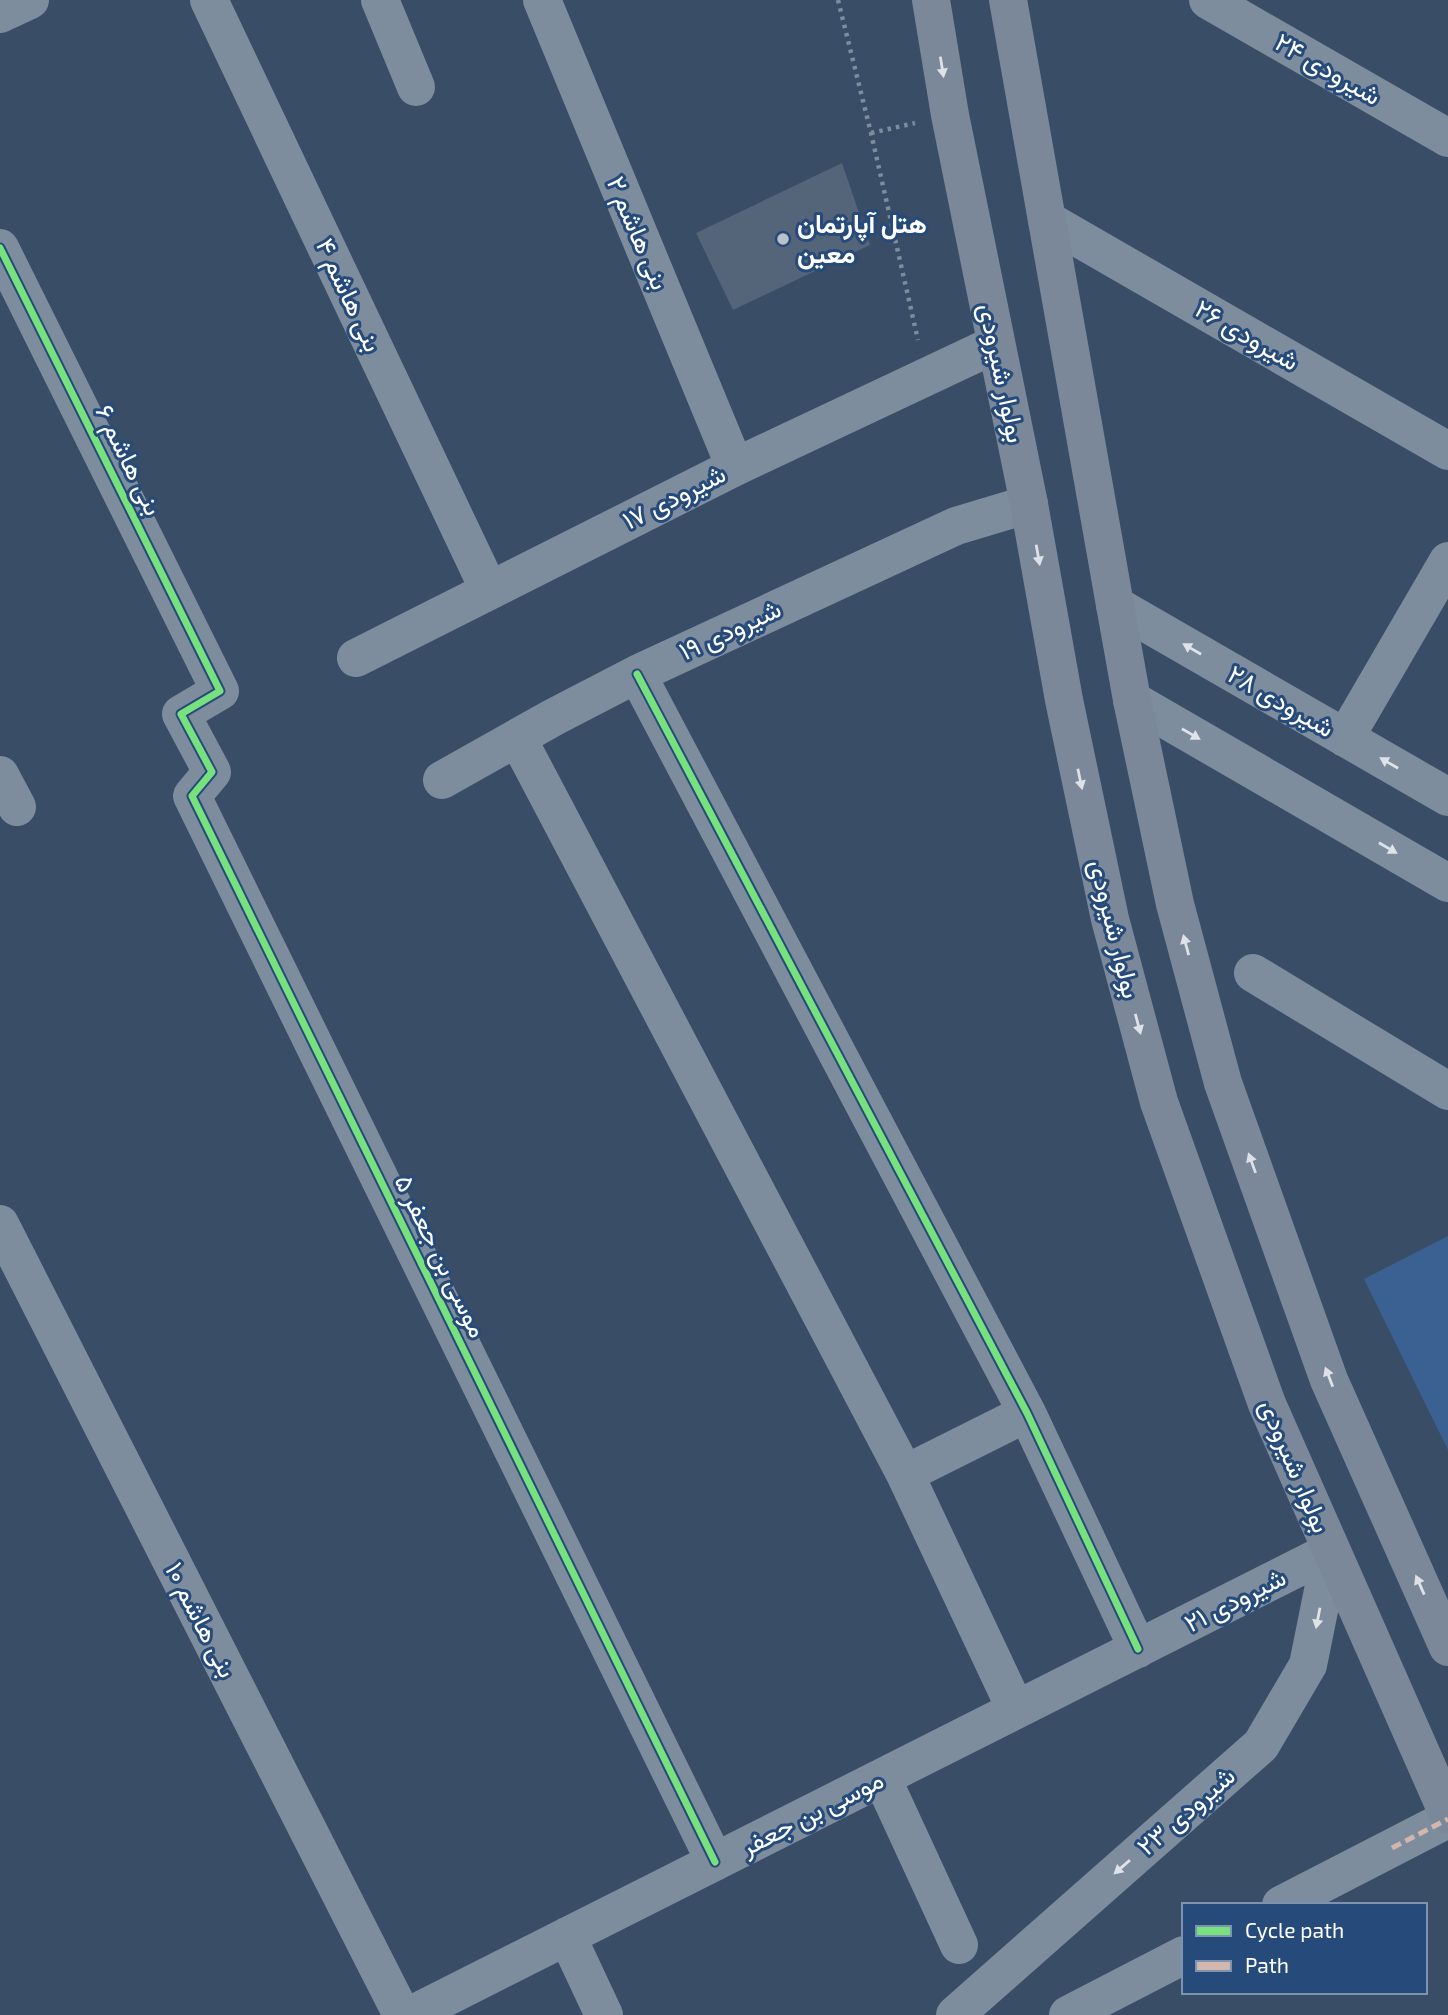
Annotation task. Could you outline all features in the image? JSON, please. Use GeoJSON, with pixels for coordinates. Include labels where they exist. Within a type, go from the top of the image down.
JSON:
{"type":"FeatureCollection","features":[{"type":"Feature","properties":{"kind":"main road","name":"بولوار شیرودی"},"geometry":{"type":"LineString","coordinates":[[931,0],[950,115],[1030,504],[1064,700],[1107,906],[1159,1102],[1268,1404],[1448,1816]]}},
{"type":"Feature","properties":{"kind":"main road"},"geometry":{"type":"LineString","coordinates":[[1008,0],[1132,700],[1175,904],[1223,1083],[1329,1380],[1448,1647]]}},
{"type":"Feature","properties":{"kind":"street"},"geometry":{"type":"LineString","coordinates":[[0,14],[30,0]]}},
{"type":"Feature","properties":{"kind":"street","name":"بنی هاشم ۴"},"geometry":{"type":"LineString","coordinates":[[209,0],[489,590]]}},
{"type":"Feature","properties":{"kind":"street"},"geometry":{"type":"LineString","coordinates":[[380,0],[416,87]]}},
{"type":"Feature","properties":{"kind":"street","name":"بنی هاشم ۲"},"geometry":{"type":"LineString","coordinates":[[541,0],[735,467]]}},
{"type":"Feature","properties":{"kind":"street","name":"شیرودی ۲۴"},"geometry":{"type":"LineString","coordinates":[[1208,0],[1448,138]]}},
{"type":"Feature","properties":{"kind":"street","name":"شیرودی ۲۶"},"geometry":{"type":"LineString","coordinates":[[1047,220],[1448,451]]}},
{"type":"Feature","properties":{"kind":"street","name":"بنی هاشم ۶"},"geometry":{"type":"LineString","coordinates":[[0,248],[220,691]]}},
{"type":"Feature","properties":{"kind":"street","name":"شیرودی ۱۷"},"geometry":{"type":"LineString","coordinates":[[356,658],[735,467],[996,344]]}},
{"type":"Feature","properties":{"kind":"street","name":"شیرودی ۱۹"},"geometry":{"type":"LineString","coordinates":[[442,780],[636,674],[956,526],[1030,504]]}},
{"type":"Feature","properties":{"kind":"street"},"geometry":{"type":"LineString","coordinates":[[1345,737],[1448,561]]}},
{"type":"Feature","properties":{"kind":"street","name":"شیرودی ۲۸"},"geometry":{"type":"LineString","coordinates":[[1115,605],[1448,797]]}},
{"type":"Feature","properties":{"kind":"street"},"geometry":{"type":"LineString","coordinates":[[636,674],[1027,1413],[1139,1649]]}},
{"type":"Feature","properties":{"kind":"street","name":"موسی بن جعفر ۵"},"geometry":{"type":"LineString","coordinates":[[220,691],[181,714],[212,772],[192,796],[715,1862]]}},
{"type":"Feature","properties":{"kind":"street"},"geometry":{"type":"LineString","coordinates":[[1132,700],[1448,883]]}},
{"type":"Feature","properties":{"kind":"street"},"geometry":{"type":"LineString","coordinates":[[517,739],[905,1474],[1016,1710]]}},
{"type":"Feature","properties":{"kind":"street"},"geometry":{"type":"LineString","coordinates":[[1253,973],[1448,1091]]}},
{"type":"Feature","properties":{"kind":"street","name":"بنی هاشم ۱۰"},"geometry":{"type":"LineString","coordinates":[[0,1224],[402,2015]]}},
{"type":"Feature","properties":{"kind":"street"},"geometry":{"type":"LineString","coordinates":[[905,1474],[1027,1413]]}},
{"type":"Feature","properties":{"kind":"street","name":"شیرودی ۲۱"},"geometry":{"type":"LineString","coordinates":[[1139,1649],[1331,1551]]}},
{"type":"Feature","properties":{"kind":"street","name":"شیرودی ۲۳"},"geometry":{"type":"LineString","coordinates":[[954,2015],[1261,1745],[1308,1665],[1331,1551]]}},
{"type":"Feature","properties":{"kind":"street","name":"موسی بن جعفر"},"geometry":{"type":"LineString","coordinates":[[411,2015],[1139,1649]]}},
{"type":"Feature","properties":{"kind":"street"},"geometry":{"type":"LineString","coordinates":[[882,1778],[959,1945]]}},
{"type":"Feature","properties":{"kind":"street"},"geometry":{"type":"LineString","coordinates":[[1285,1903],[1448,1816]]}},
{"type":"Feature","properties":{"kind":"street"},"geometry":{"type":"LineString","coordinates":[[567,1936],[604,2015]]}},
{"type":"Feature","properties":{"kind":"street"},"geometry":{"type":"LineString","coordinates":[[1068,2015],[1182,1956]]}},
{"type":"Feature","properties":{"kind":"path"},"geometry":{"type":"LineString","coordinates":[[838,0],[926,377]]}},
{"type":"Feature","properties":{"kind":"shaded area"},"geometry":{"type":"Polygon","coordinates":[[[1448,1236],[1448,1450],[1364,1279],[1448,1236]]]}},
{"type":"Feature","properties":{"kind":"building","name":"هتل آپارتمان معین"},"geometry":{"type":"Polygon","coordinates":[[[842,163],[870,245],[733,310],[696,233],[842,163]]]}},
{"type":"Feature","properties":{"kind":"marked path"},"geometry":{"type":"LineString","coordinates":[[1392,1848],[1448,1819]]}},
{"type":"Feature","properties":{"kind":"cycle path"},"geometry":{"type":"LineString","coordinates":[[0,248],[220,691],[181,714],[212,772],[192,796],[715,1862]]}},
{"type":"Feature","properties":{"kind":"cycle path"},"geometry":{"type":"LineString","coordinates":[[637,674],[1027,1413],[1138,1649]]}},
{"type":"Feature","properties":{"kind":"place","name":"هتل آپارتمان معین"},"geometry":{"type":"Point","coordinates":[783,239]}}]}
